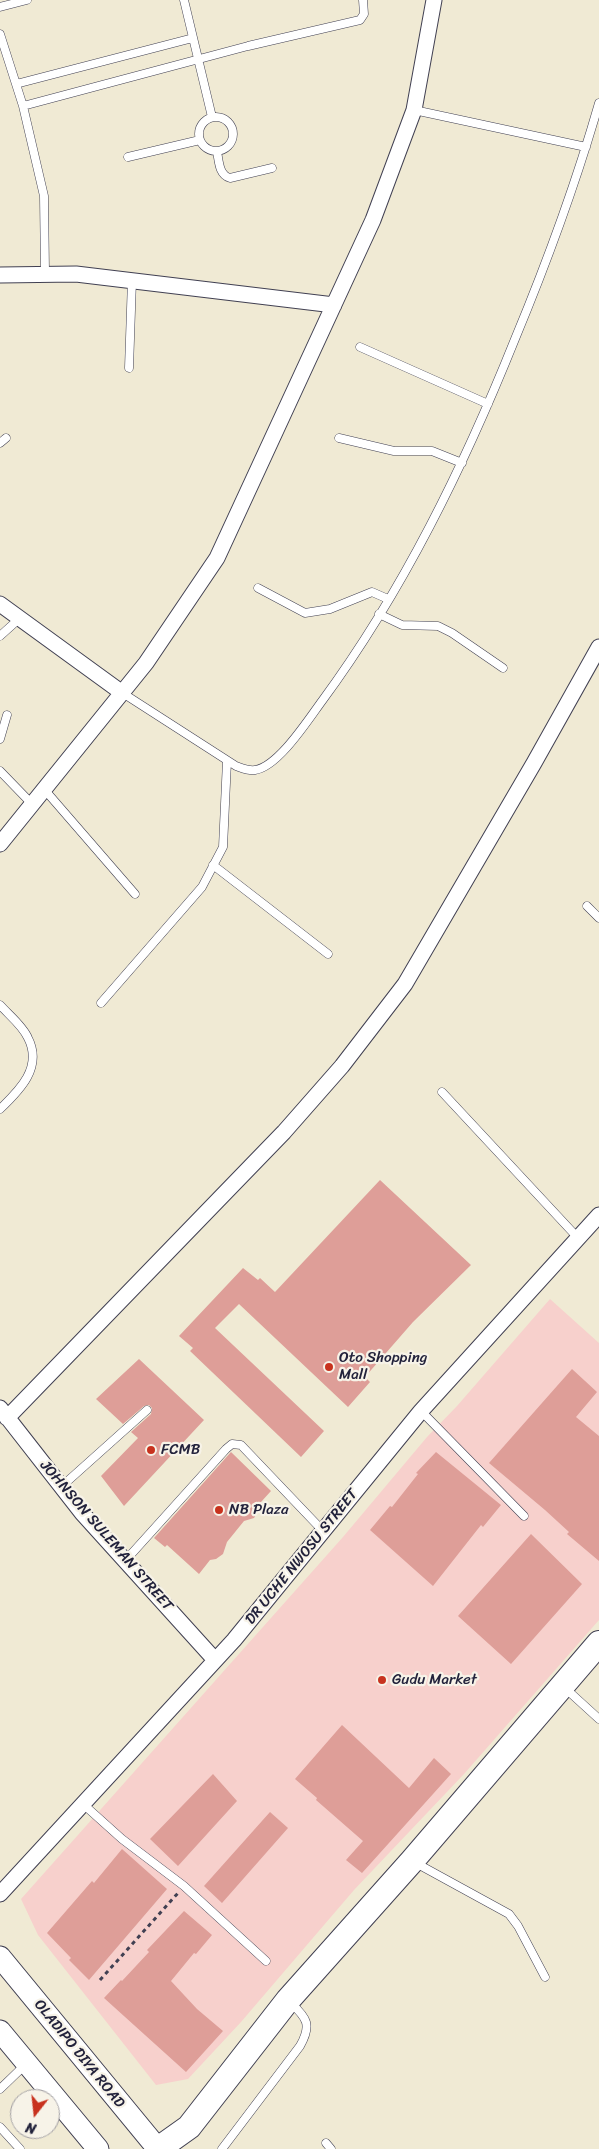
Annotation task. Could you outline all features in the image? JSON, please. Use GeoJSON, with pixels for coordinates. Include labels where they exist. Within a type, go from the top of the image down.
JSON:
{"type":"FeatureCollection","features":[{"type":"Feature","properties":{"kind":"main road"},"geometry":{"type":"LineString","coordinates":[[158,2149],[188,2138],[288,2000],[412,1861],[599,1643]]}},
{"type":"Feature","properties":{"kind":"main road","name":"OLADIPO DIYA ROAD"},"geometry":{"type":"LineString","coordinates":[[0,1957],[158,2149]]}},
{"type":"Feature","properties":{"kind":"main road"},"geometry":{"type":"LineString","coordinates":[[6,2041],[27,2063],[98,2149]]}},
{"type":"Feature","properties":{"kind":"street"},"geometry":{"type":"LineString","coordinates":[[0,844],[146,663],[217,558],[373,220],[414,110],[434,0]]}},
{"type":"Feature","properties":{"kind":"street"},"geometry":{"type":"LineString","coordinates":[[0,274],[76,274],[334,305]]}},
{"type":"Feature","properties":{"kind":"street"},"geometry":{"type":"LineString","coordinates":[[0,604],[121,692]]}},
{"type":"Feature","properties":{"kind":"street"},"geometry":{"type":"LineString","coordinates":[[4,1413],[284,1132],[342,1066],[405,984],[534,763],[599,647]]}},
{"type":"Feature","properties":{"kind":"street","name":"DR UCHE NWOSU STREET"},"geometry":{"type":"LineString","coordinates":[[0,1894],[215,1660],[421,1411],[578,1238],[597,1223]]}},
{"type":"Feature","properties":{"kind":"street","name":"JOHNSON SULEMAN STREET"},"geometry":{"type":"LineString","coordinates":[[4,1413],[61,1487],[215,1660]]}},
{"type":"Feature","properties":{"kind":"lane"},"geometry":{"type":"LineString","coordinates":[[0,7],[27,0]]}},
{"type":"Feature","properties":{"kind":"lane"},"geometry":{"type":"LineString","coordinates":[[184,0],[212,117]]}},
{"type":"Feature","properties":{"kind":"lane"},"geometry":{"type":"LineString","coordinates":[[23,106],[199,59],[360,20],[364,14],[363,0]]}},
{"type":"Feature","properties":{"kind":"lane"},"geometry":{"type":"LineString","coordinates":[[0,34],[23,106],[44,196],[45,273]]}},
{"type":"Feature","properties":{"kind":"lane"},"geometry":{"type":"LineString","coordinates":[[16,84],[193,38]]}},
{"type":"Feature","properties":{"kind":"lane"},"geometry":{"type":"LineString","coordinates":[[121,692],[227,761],[246,770],[255,770],[265,766],[277,757],[337,681],[428,530],[462,463],[528,309],[586,147],[599,103]]}},
{"type":"Feature","properties":{"kind":"lane"},"geometry":{"type":"LineString","coordinates":[[414,110],[586,147]]}},
{"type":"Feature","properties":{"kind":"lane"},"geometry":{"type":"LineString","coordinates":[[212,117],[226,119],[234,131],[230,144],[224,149],[217,151],[210,150],[200,140],[198,133],[200,126],[205,120],[212,117]]}},
{"type":"Feature","properties":{"kind":"lane"},"geometry":{"type":"LineString","coordinates":[[128,157],[200,140]]}},
{"type":"Feature","properties":{"kind":"lane"},"geometry":{"type":"LineString","coordinates":[[217,151],[221,172],[224,176],[230,178],[272,168]]}},
{"type":"Feature","properties":{"kind":"lane"},"geometry":{"type":"LineString","coordinates":[[129,368],[132,280]]}},
{"type":"Feature","properties":{"kind":"lane"},"geometry":{"type":"LineString","coordinates":[[360,347],[488,404]]}},
{"type":"Feature","properties":{"kind":"lane"},"geometry":{"type":"LineString","coordinates":[[339,438],[394,451],[432,451],[462,463]]}},
{"type":"Feature","properties":{"kind":"lane"},"geometry":{"type":"LineString","coordinates":[[258,588],[305,613],[330,609],[372,592],[388,599]]}},
{"type":"Feature","properties":{"kind":"lane"},"geometry":{"type":"LineString","coordinates":[[379,614],[402,625],[438,626],[452,633],[503,668]]}},
{"type":"Feature","properties":{"kind":"lane"},"geometry":{"type":"LineString","coordinates":[[0,636],[20,618]]}},
{"type":"Feature","properties":{"kind":"lane"},"geometry":{"type":"LineString","coordinates":[[0,739],[7,715]]}},
{"type":"Feature","properties":{"kind":"lane"},"geometry":{"type":"LineString","coordinates":[[101,1003],[202,887],[223,847],[227,761]]}},
{"type":"Feature","properties":{"kind":"lane"},"geometry":{"type":"LineString","coordinates":[[0,771],[32,804]]}},
{"type":"Feature","properties":{"kind":"lane"},"geometry":{"type":"LineString","coordinates":[[44,789],[135,894]]}},
{"type":"Feature","properties":{"kind":"lane"},"geometry":{"type":"LineString","coordinates":[[213,865],[328,954]]}},
{"type":"Feature","properties":{"kind":"lane"},"geometry":{"type":"LineString","coordinates":[[587,906],[599,918]]}},
{"type":"Feature","properties":{"kind":"lane"},"geometry":{"type":"LineString","coordinates":[[0,1005],[28,1037],[33,1054],[30,1074],[19,1091],[0,1109]]}},
{"type":"Feature","properties":{"kind":"lane"},"geometry":{"type":"LineString","coordinates":[[442,1092],[578,1238]]}},
{"type":"Feature","properties":{"kind":"lane"},"geometry":{"type":"LineString","coordinates":[[61,1487],[147,1410]]}},
{"type":"Feature","properties":{"kind":"lane"},"geometry":{"type":"LineString","coordinates":[[421,1411],[524,1516]]}},
{"type":"Feature","properties":{"kind":"lane"},"geometry":{"type":"LineString","coordinates":[[125,1561],[232,1444],[240,1445],[323,1531]]}},
{"type":"Feature","properties":{"kind":"lane"},"geometry":{"type":"LineString","coordinates":[[562,1685],[599,1719]]}},
{"type":"Feature","properties":{"kind":"lane"},"geometry":{"type":"LineString","coordinates":[[83,1804],[122,1839],[184,1886],[266,1961]]}},
{"type":"Feature","properties":{"kind":"lane"},"geometry":{"type":"LineString","coordinates":[[412,1861],[509,1914],[518,1926],[545,1977]]}},
{"type":"Feature","properties":{"kind":"lane"},"geometry":{"type":"LineString","coordinates":[[222,2149],[300,2046],[307,2034],[308,2025],[302,2013],[288,2000]]}},
{"type":"Feature","properties":{"kind":"lane"},"geometry":{"type":"LineString","coordinates":[[0,2088],[27,2063]]}},
{"type":"Feature","properties":{"kind":"lane"},"geometry":{"type":"LineString","coordinates":[[0,2127],[20,2149]]}},
{"type":"Feature","properties":{"kind":"path"},"geometry":{"type":"LineString","coordinates":[[100,1980],[184,1886]]}},
{"type":"Feature","properties":{"kind":"shaded area","name":"Gudu Market"},"geometry":{"type":"Polygon","coordinates":[[[550,1299],[599,1343],[599,1620],[464,1774],[354,1890],[241,2022],[188,2079],[156,2085],[38,1935],[21,1899],[343,1537],[427,1437],[457,1406],[550,1299]]]}},
{"type":"Feature","properties":{"kind":"building"},"geometry":{"type":"Polygon","coordinates":[[[380,1180],[471,1265],[413,1322],[365,1377],[370,1382],[348,1407],[239,1304],[215,1328],[324,1431],[301,1457],[190,1351],[193,1348],[179,1336],[243,1268],[258,1280],[260,1278],[275,1292],[380,1180]]]}},
{"type":"Feature","properties":{"kind":"building","name":"FCMB"},"geometry":{"type":"Polygon","coordinates":[[[139,1359],[204,1420],[124,1506],[101,1476],[138,1438],[131,1432],[151,1414],[152,1408],[149,1405],[144,1406],[123,1424],[96,1399],[139,1359]]]}},
{"type":"Feature","properties":{"kind":"building"},"geometry":{"type":"Polygon","coordinates":[[[572,1369],[597,1392],[576,1417],[599,1436],[599,1561],[567,1534],[569,1532],[545,1510],[489,1463],[572,1369]]]}},
{"type":"Feature","properties":{"kind":"building","name":"NB Plaza"},"geometry":{"type":"Polygon","coordinates":[[[231,1452],[271,1491],[261,1502],[261,1507],[254,1518],[244,1521],[227,1542],[223,1554],[216,1559],[210,1560],[199,1574],[167,1545],[165,1547],[154,1538],[231,1452]]]}},
{"type":"Feature","properties":{"kind":"building"},"geometry":{"type":"Polygon","coordinates":[[[436,1452],[501,1505],[483,1527],[481,1525],[433,1586],[370,1530],[390,1506],[392,1507],[418,1474],[416,1473],[436,1452]]]}},
{"type":"Feature","properties":{"kind":"building"},"geometry":{"type":"Polygon","coordinates":[[[531,1534],[582,1584],[511,1664],[458,1616],[531,1534]]]}},
{"type":"Feature","properties":{"kind":"building"},"geometry":{"type":"Polygon","coordinates":[[[342,1725],[409,1788],[434,1758],[451,1774],[362,1873],[346,1860],[363,1841],[295,1779],[342,1725]]]}},
{"type":"Feature","properties":{"kind":"building"},"geometry":{"type":"Polygon","coordinates":[[[213,1774],[237,1801],[178,1866],[150,1839],[213,1774]]]}},
{"type":"Feature","properties":{"kind":"building"},"geometry":{"type":"Polygon","coordinates":[[[270,1812],[288,1828],[222,1903],[204,1886],[270,1812]]]}},
{"type":"Feature","properties":{"kind":"building"},"geometry":{"type":"Polygon","coordinates":[[[122,1849],[167,1889],[89,1980],[69,1960],[71,1958],[47,1933],[92,1881],[94,1883],[122,1849]]]}},
{"type":"Feature","properties":{"kind":"building"},"geometry":{"type":"Polygon","coordinates":[[[184,1911],[212,1935],[171,1981],[197,2009],[223,2031],[186,2072],[104,1998],[149,1952],[147,1950],[184,1911]]]}},
{"type":"Feature","properties":{"kind":"place","name":"Oto Shopping Mall"},"geometry":{"type":"Point","coordinates":[329,1367]}},
{"type":"Feature","properties":{"kind":"place","name":"FCMB"},"geometry":{"type":"Point","coordinates":[151,1450]}},
{"type":"Feature","properties":{"kind":"place","name":"NB Plaza"},"geometry":{"type":"Point","coordinates":[219,1510]}},
{"type":"Feature","properties":{"kind":"place","name":"Gudu Market"},"geometry":{"type":"Point","coordinates":[382,1680]}}]}
